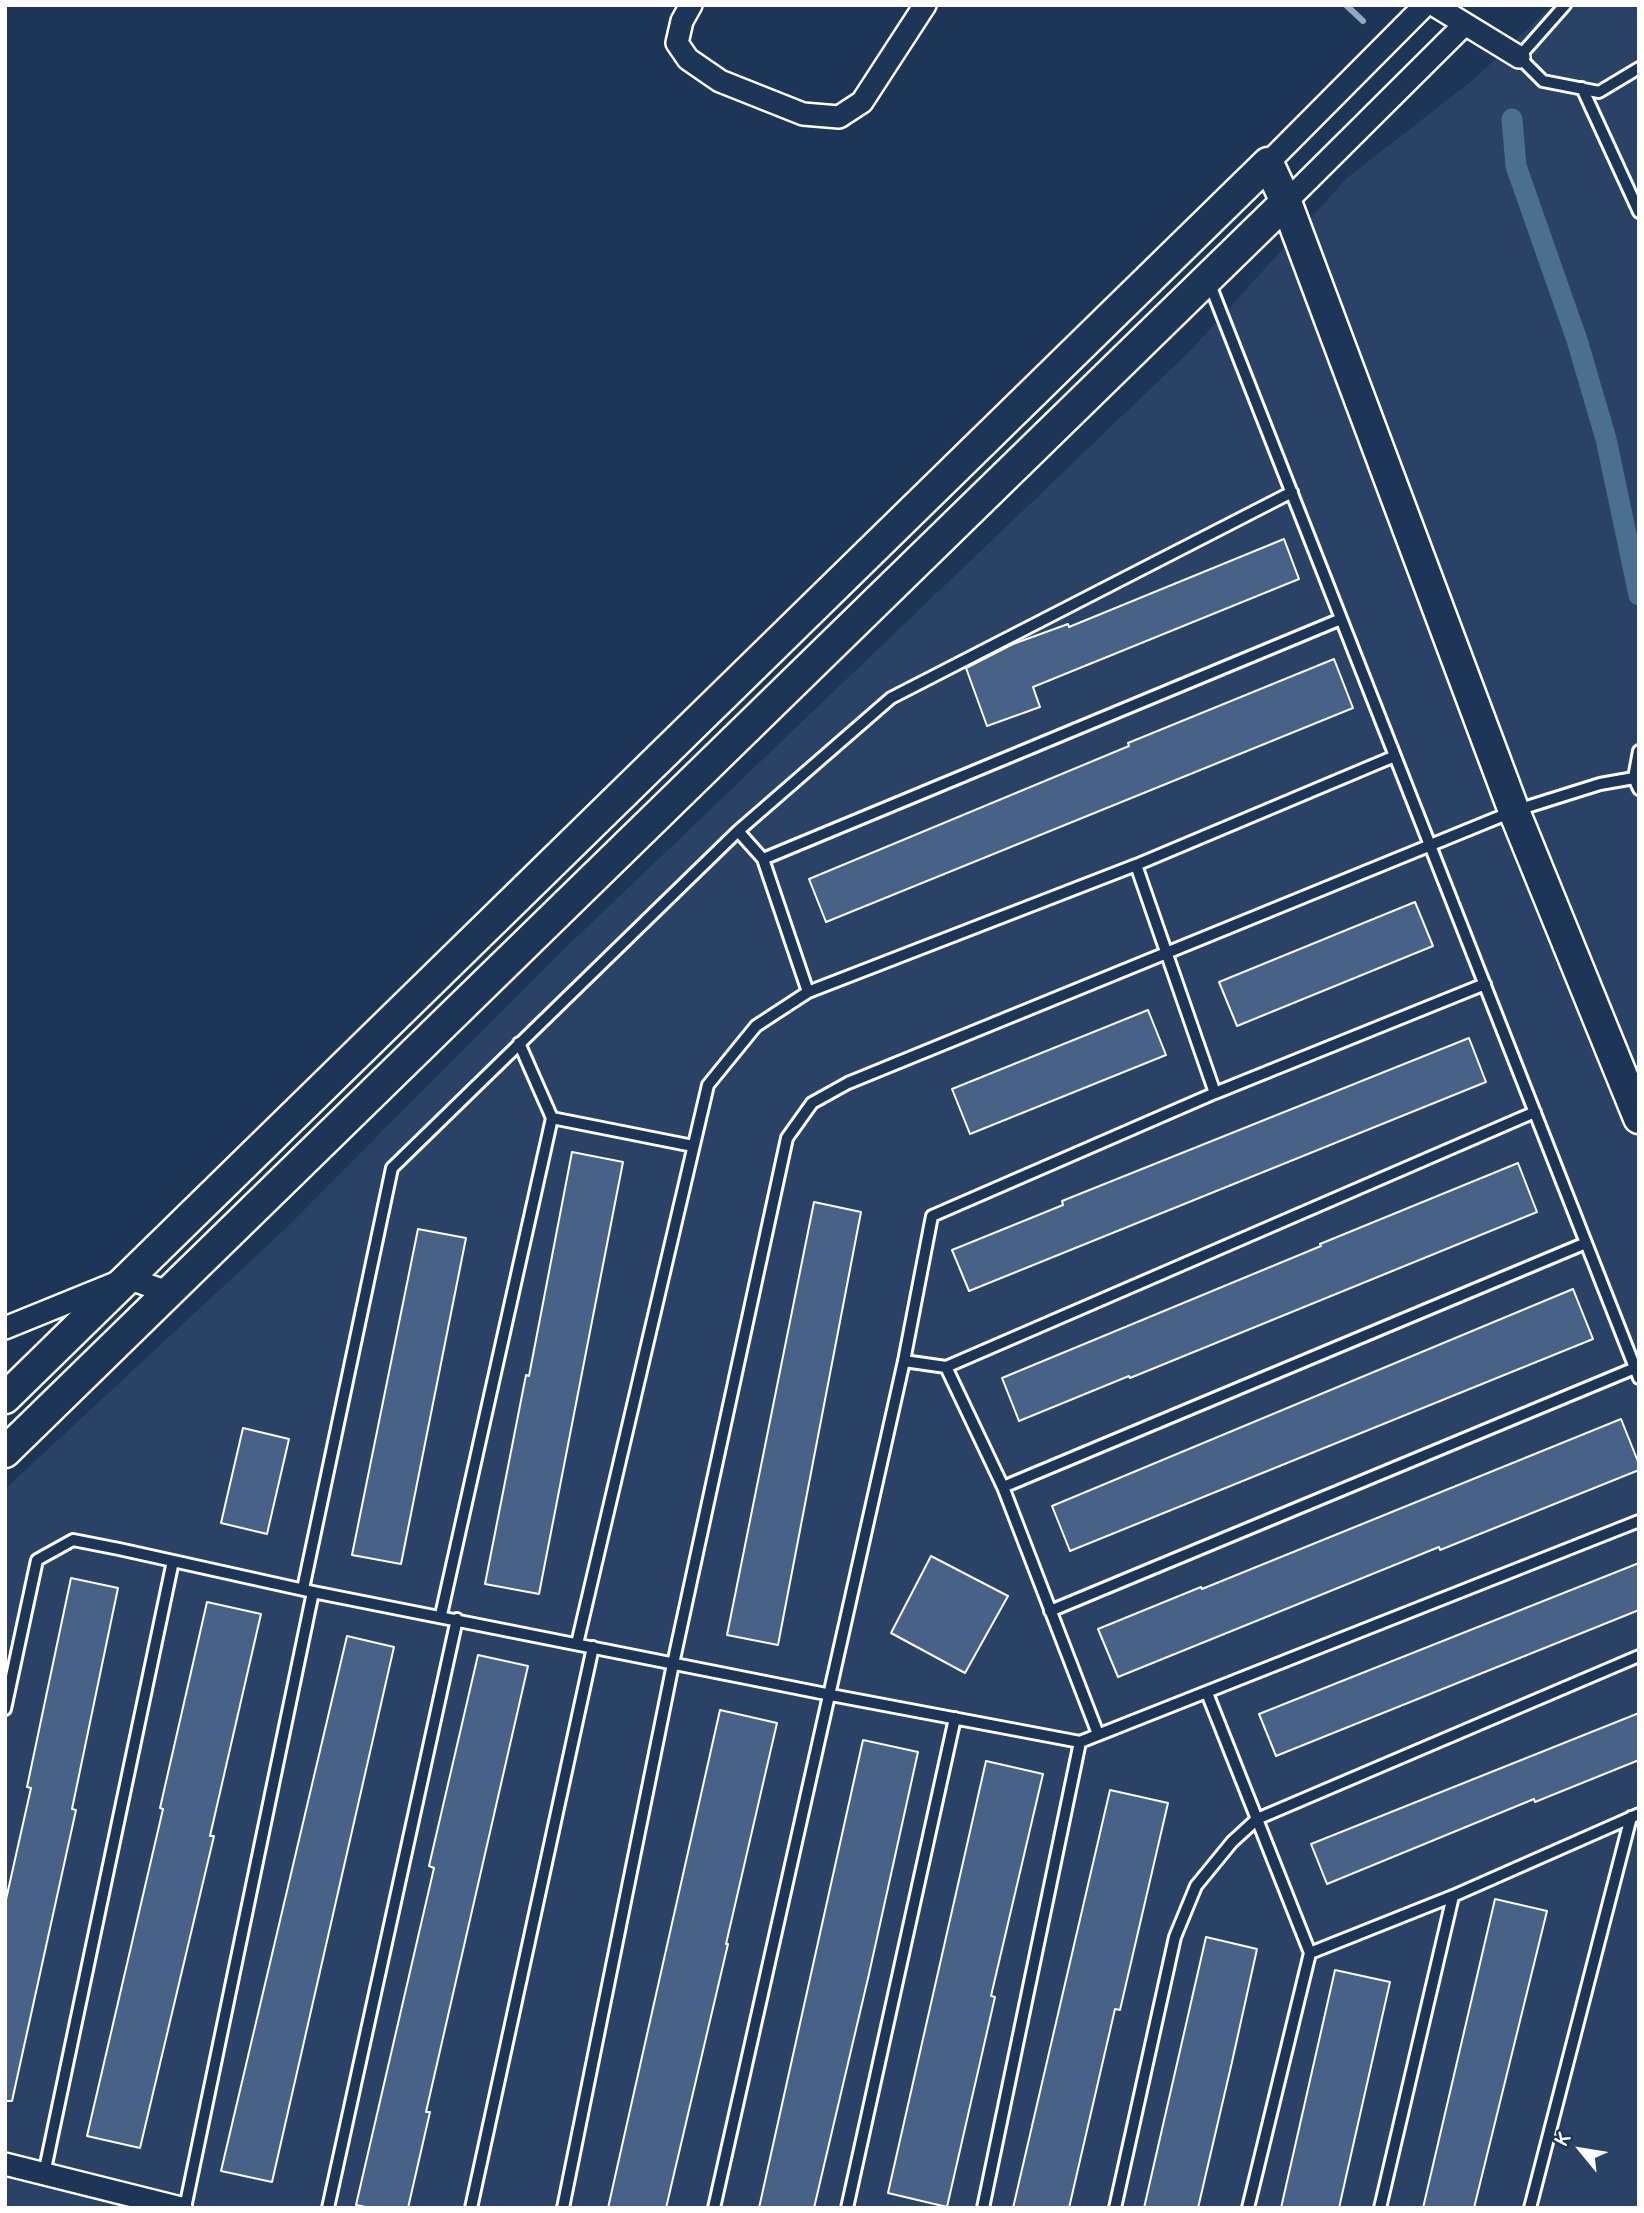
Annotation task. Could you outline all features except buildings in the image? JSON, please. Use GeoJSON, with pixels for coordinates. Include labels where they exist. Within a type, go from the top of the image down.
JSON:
{"type":"FeatureCollection","features":[{"type":"Feature","properties":{"kind":"street"},"geometry":{"type":"LineString","coordinates":[[691,5],[682,20],[677,43],[688,59],[720,81],[803,114],[839,117],[862,102],[925,5]]}},
{"type":"Feature","properties":{"kind":"street"},"geometry":{"type":"LineString","coordinates":[[5,1398],[1268,163],[1426,5]]}},
{"type":"Feature","properties":{"kind":"street"},"geometry":{"type":"LineString","coordinates":[[1434,5],[1518,57]]}},
{"type":"Feature","properties":{"kind":"street"},"geometry":{"type":"LineString","coordinates":[[5,1452],[1286,202],[1464,24]]}},
{"type":"Feature","properties":{"kind":"street"},"geometry":{"type":"LineString","coordinates":[[1268,163],[1286,202],[1514,811],[1639,1118]]}},
{"type":"Feature","properties":{"kind":"street"},"geometry":{"type":"LineString","coordinates":[[5,1328],[128,1278],[170,1293]]}},
{"type":"Feature","properties":{"kind":"street"},"geometry":{"type":"LineString","coordinates":[[5,2164],[153,2204],[183,2208]]}},
{"type":"Feature","properties":{"kind":"lane"},"geometry":{"type":"LineString","coordinates":[[1565,5],[1518,57],[1543,81],[1599,92],[1639,68]]}},
{"type":"Feature","properties":{"kind":"lane"},"geometry":{"type":"LineString","coordinates":[[1582,88],[1639,212]]}},
{"type":"Feature","properties":{"kind":"lane"},"geometry":{"type":"LineString","coordinates":[[1050,1611],[1637,1373],[1207,278]]}},
{"type":"Feature","properties":{"kind":"lane"},"geometry":{"type":"LineString","coordinates":[[183,2208],[392,1168],[738,831],[891,698],[1292,492]]}},
{"type":"Feature","properties":{"kind":"lane"},"geometry":{"type":"LineString","coordinates":[[763,859],[1341,619]]}},
{"type":"Feature","properties":{"kind":"lane"},"geometry":{"type":"LineString","coordinates":[[563,2208],[673,1664],[786,1138],[812,1103],[848,1083],[1514,811],[1600,784],[1636,784],[1639,751]]}},
{"type":"Feature","properties":{"kind":"lane"},"geometry":{"type":"LineString","coordinates":[[577,1644],[708,1085],[756,1026],[808,992],[1136,865],[1395,756]]}},
{"type":"Feature","properties":{"kind":"lane"},"geometry":{"type":"LineString","coordinates":[[738,831],[763,859],[808,992]]}},
{"type":"Feature","properties":{"kind":"lane"},"geometry":{"type":"LineString","coordinates":[[1136,865],[1215,1093]]}},
{"type":"Feature","properties":{"kind":"lane"},"geometry":{"type":"LineString","coordinates":[[714,2208],[831,1695],[904,1361],[932,1216],[1215,1093],[1485,984]]}},
{"type":"Feature","properties":{"kind":"lane"},"geometry":{"type":"LineString","coordinates":[[441,1615],[552,1118],[519,1043]]}},
{"type":"Feature","properties":{"kind":"lane"},"geometry":{"type":"LineString","coordinates":[[904,1361],[946,1367],[1535,1112]]}},
{"type":"Feature","properties":{"kind":"lane"},"geometry":{"type":"LineString","coordinates":[[552,1118],[692,1146]]}},
{"type":"Feature","properties":{"kind":"lane"},"geometry":{"type":"LineString","coordinates":[[1003,1487],[1586,1243]]}},
{"type":"Feature","properties":{"kind":"lane"},"geometry":{"type":"LineString","coordinates":[[946,1367],[1003,1487],[1098,1734]]}},
{"type":"Feature","properties":{"kind":"lane"},"geometry":{"type":"LineString","coordinates":[[5,1709],[37,1560],[73,1541],[673,1664],[1080,1742],[1639,1521]]}},
{"type":"Feature","properties":{"kind":"lane"},"geometry":{"type":"LineString","coordinates":[[44,2174],[173,1561]]}},
{"type":"Feature","properties":{"kind":"lane"},"geometry":{"type":"LineString","coordinates":[[328,2208],[457,1619]]}},
{"type":"Feature","properties":{"kind":"lane"},"geometry":{"type":"LineString","coordinates":[[471,2208],[593,1647]]}},
{"type":"Feature","properties":{"kind":"lane"},"geometry":{"type":"LineString","coordinates":[[1115,2208],[1175,1937],[1196,1886],[1232,1842],[1257,1819],[1639,1656]]}},
{"type":"Feature","properties":{"kind":"lane"},"geometry":{"type":"LineString","coordinates":[[1207,1693],[1310,1953],[1248,2208]]}},
{"type":"Feature","properties":{"kind":"lane"},"geometry":{"type":"LineString","coordinates":[[847,2208],[955,1718]]}},
{"type":"Feature","properties":{"kind":"lane"},"geometry":{"type":"LineString","coordinates":[[983,2208],[1080,1742]]}},
{"type":"Feature","properties":{"kind":"lane"},"geometry":{"type":"LineString","coordinates":[[1310,1953],[1453,1896],[1635,1816]]}},
{"type":"Feature","properties":{"kind":"lane"},"geometry":{"type":"LineString","coordinates":[[1530,2208],[1635,1816]]}},
{"type":"Feature","properties":{"kind":"lane"},"geometry":{"type":"LineString","coordinates":[[1380,2208],[1453,1896]]}},
{"type":"Feature","properties":{"kind":"shaded area"},"geometry":{"type":"Polygon","coordinates":[[[1553,5],[1639,5],[1639,2208],[5,2208],[5,1489],[283,1231],[559,954],[1191,350],[1347,178],[1473,80],[1553,5]]]}},
{"type":"Feature","properties":{"kind":"waterway"},"geometry":{"type":"LineString","coordinates":[[1346,5],[1363,21]]}},
{"type":"Feature","properties":{"kind":"waterway"},"geometry":{"type":"LineString","coordinates":[[1512,119],[1516,166],[1577,340],[1606,439],[1639,595]]}}]}
